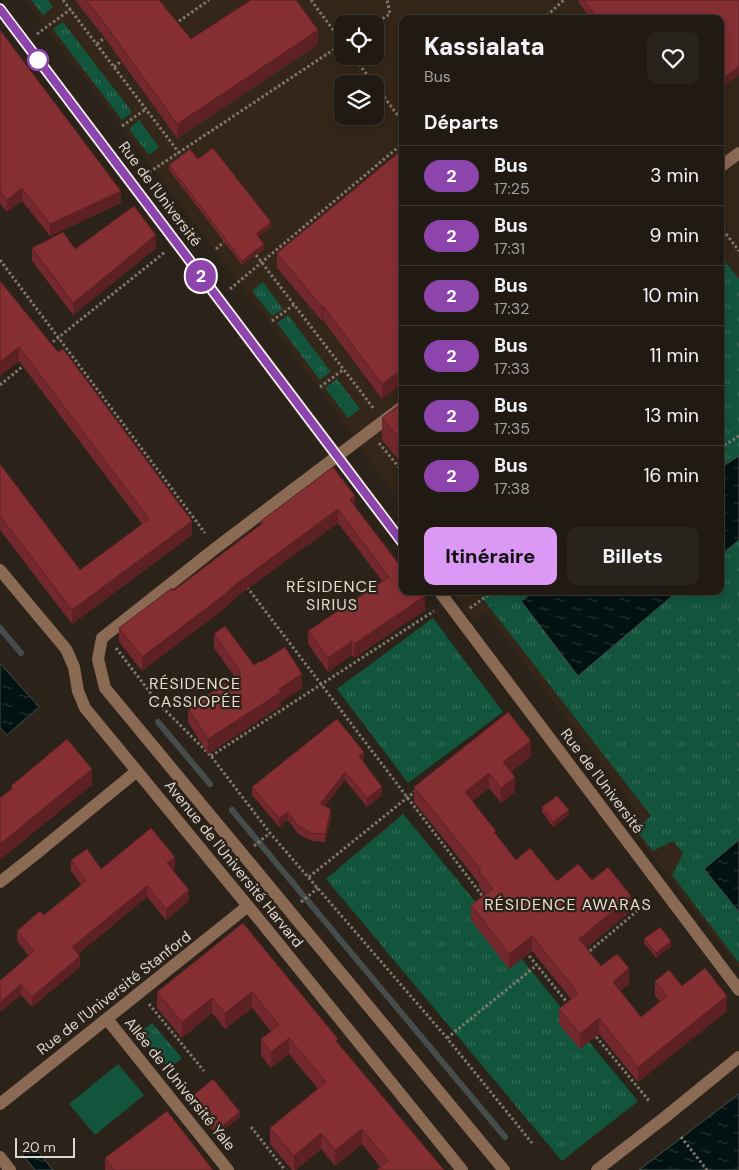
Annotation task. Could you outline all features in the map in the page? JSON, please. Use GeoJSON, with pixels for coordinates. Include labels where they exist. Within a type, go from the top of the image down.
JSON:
{"type":"FeatureCollection","features":[{"type":"Feature","properties":{"kind":"street","name":"Rue de l'Université"},"geometry":{"type":"LineString","coordinates":[[0,9],[399,538]]}},
{"type":"Feature","properties":{"kind":"street"},"geometry":{"type":"LineString","coordinates":[[724,164],[739,153]]}},
{"type":"Feature","properties":{"kind":"street"},"geometry":{"type":"LineString","coordinates":[[399,409],[217,547],[102,638],[98,659],[105,688],[504,1170]]}},
{"type":"Feature","properties":{"kind":"street","name":"Avenue de l'Université Harvard"},"geometry":{"type":"LineString","coordinates":[[0,570],[66,649],[74,667],[78,691],[85,708],[462,1170]]}},
{"type":"Feature","properties":{"kind":"street","name":"Rue de l'Université"},"geometry":{"type":"LineString","coordinates":[[442,595],[739,990]]}},
{"type":"Feature","properties":{"kind":"street"},"geometry":{"type":"LineString","coordinates":[[0,882],[137,771]]}},
{"type":"Feature","properties":{"kind":"street","name":"Rue de l'Université Stanford"},"geometry":{"type":"LineString","coordinates":[[0,1104],[248,906]]}},
{"type":"Feature","properties":{"kind":"street","name":"Allée de l'Université Yale"},"geometry":{"type":"LineString","coordinates":[[107,1019],[228,1170]]}},
{"type":"Feature","properties":{"kind":"street"},"geometry":{"type":"LineString","coordinates":[[596,1170],[739,1057]]}},
{"type":"Feature","properties":{"kind":"street"},"geometry":{"type":"LineString","coordinates":[[0,1158],[10,1170]]}},
{"type":"Feature","properties":{"kind":"path"},"geometry":{"type":"LineString","coordinates":[[63,0],[183,158]]}},
{"type":"Feature","properties":{"kind":"path"},"geometry":{"type":"LineString","coordinates":[[169,28],[209,0]]}},
{"type":"Feature","properties":{"kind":"path"},"geometry":{"type":"LineString","coordinates":[[311,0],[334,32]]}},
{"type":"Feature","properties":{"kind":"path"},"geometry":{"type":"LineString","coordinates":[[384,18],[390,14],[387,0]]}},
{"type":"Feature","properties":{"kind":"path"},"geometry":{"type":"LineString","coordinates":[[555,0],[559,5]]}},
{"type":"Feature","properties":{"kind":"path"},"geometry":{"type":"LineString","coordinates":[[548,15],[564,0]]}},
{"type":"Feature","properties":{"kind":"path"},"geometry":{"type":"LineString","coordinates":[[34,36],[71,10]]}},
{"type":"Feature","properties":{"kind":"path"},"geometry":{"type":"LineString","coordinates":[[96,44],[111,33]]}},
{"type":"Feature","properties":{"kind":"path"},"geometry":{"type":"LineString","coordinates":[[141,178],[334,48]]}},
{"type":"Feature","properties":{"kind":"path"},"geometry":{"type":"LineString","coordinates":[[114,67],[130,56]]}},
{"type":"Feature","properties":{"kind":"path"},"geometry":{"type":"LineString","coordinates":[[360,65],[368,75]]}},
{"type":"Feature","properties":{"kind":"path"},"geometry":{"type":"LineString","coordinates":[[131,90],[139,85]]}},
{"type":"Feature","properties":{"kind":"path"},"geometry":{"type":"LineString","coordinates":[[384,96],[399,117]]}},
{"type":"Feature","properties":{"kind":"path"},"geometry":{"type":"LineString","coordinates":[[122,126],[146,109]]}},
{"type":"Feature","properties":{"kind":"path"},"geometry":{"type":"LineString","coordinates":[[226,292],[399,147]]}},
{"type":"Feature","properties":{"kind":"path"},"geometry":{"type":"LineString","coordinates":[[724,231],[739,251]]}},
{"type":"Feature","properties":{"kind":"path"},"geometry":{"type":"LineString","coordinates":[[216,249],[224,242]]}},
{"type":"Feature","properties":{"kind":"path"},"geometry":{"type":"LineString","coordinates":[[44,349],[167,250]]}},
{"type":"Feature","properties":{"kind":"path"},"geometry":{"type":"LineString","coordinates":[[256,255],[375,411]]}},
{"type":"Feature","properties":{"kind":"path"},"geometry":{"type":"LineString","coordinates":[[0,260],[205,532]]}},
{"type":"Feature","properties":{"kind":"path"},"geometry":{"type":"LineString","coordinates":[[272,321],[295,304]]}},
{"type":"Feature","properties":{"kind":"path"},"geometry":{"type":"LineString","coordinates":[[0,385],[29,361]]}},
{"type":"Feature","properties":{"kind":"path"},"geometry":{"type":"LineString","coordinates":[[320,387],[344,369]]}},
{"type":"Feature","properties":{"kind":"path"},"geometry":{"type":"LineString","coordinates":[[724,445],[739,436]]}},
{"type":"Feature","properties":{"kind":"path"},"geometry":{"type":"LineString","coordinates":[[375,439],[399,467]]}},
{"type":"Feature","properties":{"kind":"path"},"geometry":{"type":"LineString","coordinates":[[244,583],[489,904]]}},
{"type":"Feature","properties":{"kind":"path"},"geometry":{"type":"LineString","coordinates":[[458,616],[488,595]]}},
{"type":"Feature","properties":{"kind":"path"},"geometry":{"type":"LineString","coordinates":[[211,756],[447,602]]}},
{"type":"Feature","properties":{"kind":"path"},"geometry":{"type":"LineString","coordinates":[[112,642],[159,704],[211,756],[270,833],[447,1038],[532,1142]]}},
{"type":"Feature","properties":{"kind":"path"},"geometry":{"type":"LineString","coordinates":[[309,877],[422,786]]}},
{"type":"Feature","properties":{"kind":"path"},"geometry":{"type":"LineString","coordinates":[[250,849],[270,833]]}},
{"type":"Feature","properties":{"kind":"path"},"geometry":{"type":"LineString","coordinates":[[297,905],[318,888]]}},
{"type":"Feature","properties":{"kind":"path"},"geometry":{"type":"LineString","coordinates":[[582,958],[642,907]]}},
{"type":"Feature","properties":{"kind":"path"},"geometry":{"type":"LineString","coordinates":[[525,950],[576,1013]]}},
{"type":"Feature","properties":{"kind":"path"},"geometry":{"type":"LineString","coordinates":[[447,1038],[537,965]]}},
{"type":"Feature","properties":{"kind":"path"},"geometry":{"type":"LineString","coordinates":[[551,984],[559,977]]}},
{"type":"Feature","properties":{"kind":"path"},"geometry":{"type":"LineString","coordinates":[[148,1003],[204,1070]]}},
{"type":"Feature","properties":{"kind":"path"},"geometry":{"type":"LineString","coordinates":[[588,1028],[650,1102]]}},
{"type":"Feature","properties":{"kind":"path"},"geometry":{"type":"LineString","coordinates":[[251,1127],[285,1170]]}},
{"type":"Feature","properties":{"kind":"path"},"geometry":{"type":"LineString","coordinates":[[681,1137],[707,1170]]}},
{"type":"Feature","properties":{"kind":"shaded area"},"geometry":{"type":"Polygon","coordinates":[[[25,0],[739,0],[739,969],[629,825],[640,816],[485,612],[473,620],[455,595],[724,595],[724,15],[399,15],[399,499],[370,461],[342,419],[25,0]]]}},
{"type":"Feature","properties":{"kind":"green space"},"geometry":{"type":"Polygon","coordinates":[[[31,0],[48,0],[53,7],[43,15],[31,0]]]}},
{"type":"Feature","properties":{"kind":"green space"},"geometry":{"type":"Polygon","coordinates":[[[63,22],[132,112],[122,120],[53,29],[63,22]]]}},
{"type":"Feature","properties":{"kind":"green space"},"geometry":{"type":"Polygon","coordinates":[[[139,120],[159,147],[149,155],[129,129],[139,120]]]}},
{"type":"Feature","properties":{"kind":"green space"},"geometry":{"type":"Polygon","coordinates":[[[724,260],[739,279],[739,963],[672,875],[683,853],[673,841],[653,851],[636,830],[651,816],[480,595],[724,595],[724,260]]]}},
{"type":"Feature","properties":{"kind":"green space"},"geometry":{"type":"Polygon","coordinates":[[[263,282],[283,309],[272,316],[252,291],[263,282]]]}},
{"type":"Feature","properties":{"kind":"green space"},"geometry":{"type":"Polygon","coordinates":[[[288,315],[331,372],[320,380],[277,323],[288,315]]]}},
{"type":"Feature","properties":{"kind":"green space"},"geometry":{"type":"Polygon","coordinates":[[[337,379],[360,409],[348,418],[325,388],[337,379]]]}},
{"type":"Feature","properties":{"kind":"green space"},"geometry":{"type":"Polygon","coordinates":[[[433,618],[503,712],[408,783],[337,689],[433,618]]]}},
{"type":"Feature","properties":{"kind":"green space"},"geometry":{"type":"Polygon","coordinates":[[[403,814],[638,1101],[562,1161],[326,879],[403,814]]]}},
{"type":"Feature","properties":{"kind":"green space"},"geometry":{"type":"Polygon","coordinates":[[[152,1023],[182,1058],[169,1069],[139,1033],[152,1023]]]}},
{"type":"Feature","properties":{"kind":"green space"},"geometry":{"type":"Polygon","coordinates":[[[118,1064],[144,1095],[95,1135],[69,1104],[118,1064]]]}},
{"type":"Feature","properties":{"kind":"water"},"geometry":{"type":"Polygon","coordinates":[[[739,456],[739,540],[724,553],[724,465],[739,456]]]}},
{"type":"Feature","properties":{"kind":"water"},"geometry":{"type":"Polygon","coordinates":[[[529,595],[673,595],[578,676],[521,601],[529,595]]]}},
{"type":"Feature","properties":{"kind":"water"},"geometry":{"type":"Polygon","coordinates":[[[0,663],[39,707],[7,735],[0,728],[0,663]]]}},
{"type":"Feature","properties":{"kind":"water"},"geometry":{"type":"Polygon","coordinates":[[[739,840],[739,912],[704,869],[739,840]]]}},
{"type":"Feature","properties":{"kind":"water"},"geometry":{"type":"Polygon","coordinates":[[[739,1094],[739,1170],[639,1170],[739,1094]]]}},
{"type":"Feature","properties":{"kind":"water"},"geometry":{"type":"Polygon","coordinates":[[[31,1143],[53,1170],[35,1170],[20,1151],[31,1143]]]}},
{"type":"Feature","properties":{"kind":"building"},"geometry":{"type":"Polygon","coordinates":[[[86,0],[159,0],[191,39],[251,0],[296,0],[318,30],[177,124],[86,0]]]}},
{"type":"Feature","properties":{"kind":"building"},"geometry":{"type":"Polygon","coordinates":[[[583,0],[739,0],[739,66],[724,78],[724,15],[595,15],[583,0]]]}},
{"type":"Feature","properties":{"kind":"building"},"geometry":{"type":"Polygon","coordinates":[[[0,30],[121,191],[50,224],[22,188],[7,200],[0,191],[0,30]]]}},
{"type":"Feature","properties":{"kind":"building"},"geometry":{"type":"Polygon","coordinates":[[[213,148],[271,222],[256,234],[264,244],[242,261],[169,165],[190,149],[198,159],[213,148]]]}},
{"type":"Feature","properties":{"kind":"building"},"geometry":{"type":"Polygon","coordinates":[[[399,152],[399,371],[382,384],[323,306],[277,253],[399,152]]]}},
{"type":"Feature","properties":{"kind":"building"},"geometry":{"type":"Polygon","coordinates":[[[134,206],[156,235],[73,303],[32,248],[63,232],[75,249],[134,206]]]}},
{"type":"Feature","properties":{"kind":"building"},"geometry":{"type":"Polygon","coordinates":[[[0,281],[58,352],[63,349],[192,521],[72,610],[0,516],[0,464],[80,570],[149,519],[19,347],[0,362],[0,281]]]}},
{"type":"Feature","properties":{"kind":"building"},"geometry":{"type":"Polygon","coordinates":[[[399,405],[399,438],[382,418],[399,405]]]}},
{"type":"Feature","properties":{"kind":"building"},"geometry":{"type":"Polygon","coordinates":[[[333,467],[355,496],[350,500],[399,564],[399,595],[425,596],[354,644],[352,641],[328,658],[308,631],[389,577],[338,509],[236,584],[142,657],[119,628],[172,588],[173,591],[263,523],[261,521],[333,467]]]}},
{"type":"Feature","properties":{"kind":"building"},"geometry":{"type":"Polygon","coordinates":[[[225,626],[254,665],[285,647],[302,674],[279,689],[281,692],[208,739],[188,708],[241,673],[214,634],[225,626]]]}},
{"type":"Feature","properties":{"kind":"building"},"geometry":{"type":"Polygon","coordinates":[[[508,712],[531,741],[503,762],[515,777],[501,788],[489,773],[465,792],[496,831],[494,832],[516,860],[530,848],[557,881],[578,864],[592,880],[608,867],[631,896],[579,939],[601,966],[617,954],[629,968],[613,982],[641,1017],[667,996],[655,981],[669,970],[682,986],[705,968],[727,996],[638,1067],[599,1018],[580,1034],[559,1009],[578,993],[532,936],[509,954],[471,905],[493,889],[479,872],[481,870],[414,787],[508,712]]]}},
{"type":"Feature","properties":{"kind":"building"},"geometry":{"type":"Polygon","coordinates":[[[337,719],[364,752],[359,756],[382,787],[367,798],[345,772],[320,804],[331,809],[325,834],[312,833],[298,826],[288,812],[279,818],[252,787],[337,719]]]}},
{"type":"Feature","properties":{"kind":"building"},"geometry":{"type":"Polygon","coordinates":[[[67,739],[92,769],[0,844],[0,798],[13,788],[11,786],[67,739]]]}},
{"type":"Feature","properties":{"kind":"building"},"geometry":{"type":"Polygon","coordinates":[[[557,796],[569,810],[553,822],[542,807],[557,796]]]}},
{"type":"Feature","properties":{"kind":"building"},"geometry":{"type":"Polygon","coordinates":[[[151,828],[175,857],[167,863],[189,890],[166,909],[147,886],[72,947],[80,956],[32,997],[21,984],[0,1002],[0,979],[34,951],[17,931],[40,911],[44,915],[86,881],[71,860],[87,849],[101,869],[151,828]]]}},
{"type":"Feature","properties":{"kind":"building"},"geometry":{"type":"Polygon","coordinates":[[[243,923],[338,1039],[336,1041],[444,1170],[377,1170],[388,1161],[362,1129],[335,1150],[321,1133],[294,1156],[270,1128],[326,1082],[289,1038],[271,1052],[261,1039],[279,1025],[252,992],[225,1013],[212,998],[182,1022],[157,992],[243,923]]]}},
{"type":"Feature","properties":{"kind":"building"},"geometry":{"type":"Polygon","coordinates":[[[660,927],[671,941],[656,953],[644,939],[660,927]]]}},
{"type":"Feature","properties":{"kind":"building"},"geometry":{"type":"Polygon","coordinates":[[[213,1079],[240,1112],[217,1130],[190,1098],[213,1079]]]}},
{"type":"Feature","properties":{"kind":"building"},"geometry":{"type":"Polygon","coordinates":[[[167,1111],[213,1170],[114,1170],[105,1158],[167,1111]]]}},
{"type":"Feature","properties":{"kind":"waterway"},"geometry":{"type":"LineString","coordinates":[[0,628],[21,653]]}},
{"type":"Feature","properties":{"kind":"waterway"},"geometry":{"type":"LineString","coordinates":[[158,722],[210,784]]}},
{"type":"Feature","properties":{"kind":"waterway"},"geometry":{"type":"LineString","coordinates":[[232,810],[505,1137]]}},
{"type":"Feature","properties":{"kind":"bus line","name":"2"},"geometry":{"type":"LineString","coordinates":[[0,9],[399,538]]}},
{"type":"Feature","properties":{"kind":"district","name":"RÉSIDENCE SIRIUS"},"geometry":{"type":"Point","coordinates":[332,595]}},
{"type":"Feature","properties":{"kind":"district","name":"RÉSIDENCE CASSIOPÉE"},"geometry":{"type":"Point","coordinates":[195,692]}},
{"type":"Feature","properties":{"kind":"district","name":"RÉSIDENCE AWARAS"},"geometry":{"type":"Point","coordinates":[568,904]}}]}
